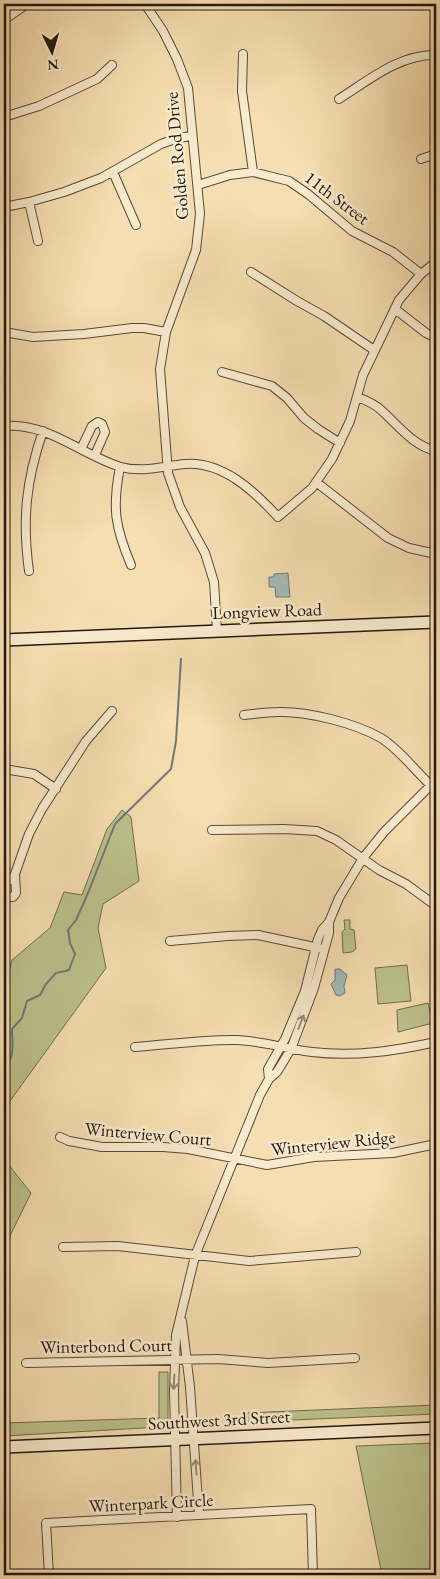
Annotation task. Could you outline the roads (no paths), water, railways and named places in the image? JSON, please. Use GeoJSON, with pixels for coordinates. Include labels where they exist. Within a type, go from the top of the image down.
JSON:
{"type":"FeatureCollection","features":[{"type":"Feature","properties":{"kind":"street"},"geometry":{"type":"LineString","coordinates":[[4,20],[27,4]]}},
{"type":"Feature","properties":{"kind":"street","name":"Golden Rod Drive"},"geometry":{"type":"LineString","coordinates":[[145,4],[163,31],[177,59],[188,88],[200,214],[196,250],[166,332],[160,369],[168,473],[180,507],[205,552],[214,582],[217,631]]}},
{"type":"Feature","properties":{"kind":"street"},"geometry":{"type":"LineString","coordinates":[[243,54],[242,92],[253,172]]}},
{"type":"Feature","properties":{"kind":"street"},"geometry":{"type":"LineString","coordinates":[[339,99],[395,64],[413,56],[436,54]]}},
{"type":"Feature","properties":{"kind":"street"},"geometry":{"type":"LineString","coordinates":[[4,117],[40,106],[97,79],[112,65]]}},
{"type":"Feature","properties":{"kind":"street"},"geometry":{"type":"LineString","coordinates":[[4,206],[29,202],[64,192],[113,172],[161,144],[178,138],[192,136]]}},
{"type":"Feature","properties":{"kind":"street"},"geometry":{"type":"LineString","coordinates":[[421,159],[436,154]]}},
{"type":"Feature","properties":{"kind":"street"},"geometry":{"type":"LineString","coordinates":[[113,172],[136,225]]}},
{"type":"Feature","properties":{"kind":"street","name":"11th Street"},"geometry":{"type":"LineString","coordinates":[[198,185],[230,175],[253,172],[289,181],[322,205],[352,231],[393,252],[421,274]]}},
{"type":"Feature","properties":{"kind":"street"},"geometry":{"type":"LineString","coordinates":[[29,202],[38,241]]}},
{"type":"Feature","properties":{"kind":"street"},"geometry":{"type":"LineString","coordinates":[[4,426],[23,426],[43,431],[120,467],[139,470],[187,464],[205,465],[225,473],[246,486],[278,517],[312,488],[332,459],[350,421],[363,376],[399,300],[421,274],[436,262]]}},
{"type":"Feature","properties":{"kind":"street"},"geometry":{"type":"LineString","coordinates":[[251,272],[324,316],[374,350]]}},
{"type":"Feature","properties":{"kind":"street"},"geometry":{"type":"LineString","coordinates":[[395,309],[426,333],[436,338]]}},
{"type":"Feature","properties":{"kind":"street"},"geometry":{"type":"LineString","coordinates":[[4,332],[33,337],[84,334],[132,328],[166,332]]}},
{"type":"Feature","properties":{"kind":"street"},"geometry":{"type":"LineString","coordinates":[[222,372],[272,386],[287,398],[304,418],[340,442]]}},
{"type":"Feature","properties":{"kind":"street"},"geometry":{"type":"LineString","coordinates":[[357,397],[380,409],[396,426],[422,446],[436,451]]}},
{"type":"Feature","properties":{"kind":"street"},"geometry":{"type":"LineString","coordinates":[[81,449],[92,426],[98,422],[102,424],[105,432],[95,455]]}},
{"type":"Feature","properties":{"kind":"street"},"geometry":{"type":"LineString","coordinates":[[30,571],[25,534],[26,494],[32,465],[43,431]]}},
{"type":"Feature","properties":{"kind":"street"},"geometry":{"type":"LineString","coordinates":[[120,467],[116,486],[115,514],[120,538],[131,565]]}},
{"type":"Feature","properties":{"kind":"street"},"geometry":{"type":"LineString","coordinates":[[316,482],[388,538],[409,548],[436,554]]}},
{"type":"Feature","properties":{"kind":"street","name":"Longview Road"},"geometry":{"type":"LineString","coordinates":[[4,640],[436,622]]}},
{"type":"Feature","properties":{"kind":"street"},"geometry":{"type":"LineString","coordinates":[[4,881],[12,880],[42,809],[86,741],[112,711]]}},
{"type":"Feature","properties":{"kind":"street"},"geometry":{"type":"LineString","coordinates":[[177,1516],[174,1391],[176,1335],[195,1256],[260,1095],[291,1049],[314,988],[322,930],[329,922],[339,898],[363,858],[384,832],[434,785],[381,738],[344,722],[280,712],[244,715]]}},
{"type":"Feature","properties":{"kind":"street"},"geometry":{"type":"LineString","coordinates":[[4,769],[34,774],[56,789]]}},
{"type":"Feature","properties":{"kind":"street"},"geometry":{"type":"LineString","coordinates":[[212,830],[284,829],[317,831],[336,840],[379,870],[406,884],[436,906]]}},
{"type":"Feature","properties":{"kind":"street"},"geometry":{"type":"LineString","coordinates":[[4,894],[7,898],[12,897],[16,893],[15,874]]}},
{"type":"Feature","properties":{"kind":"street"},"geometry":{"type":"LineString","coordinates":[[170,941],[258,935],[320,948]]}},
{"type":"Feature","properties":{"kind":"street"},"geometry":{"type":"LineString","coordinates":[[269,1079],[268,1069],[281,1046],[305,991],[320,948]]}},
{"type":"Feature","properties":{"kind":"street"},"geometry":{"type":"LineString","coordinates":[[135,1047],[236,1040],[335,1054],[391,1051],[436,1042]]}},
{"type":"Feature","properties":{"kind":"street","name":"Winterview Court"},"geometry":{"type":"LineString","coordinates":[[60,1137],[68,1141],[102,1147],[163,1147],[233,1159]]}},
{"type":"Feature","properties":{"kind":"street","name":"Winterview Ridge"},"geometry":{"type":"LineString","coordinates":[[233,1159],[274,1165],[314,1157],[393,1153],[436,1144]]}},
{"type":"Feature","properties":{"kind":"street"},"geometry":{"type":"LineString","coordinates":[[63,1247],[118,1246],[250,1261],[356,1252]]}},
{"type":"Feature","properties":{"kind":"street"},"geometry":{"type":"LineString","coordinates":[[182,1316],[194,1439],[199,1516]]}},
{"type":"Feature","properties":{"kind":"street","name":"Winterbond Court"},"geometry":{"type":"LineString","coordinates":[[26,1362],[186,1359],[239,1360],[268,1363],[355,1358]]}},
{"type":"Feature","properties":{"kind":"street","name":"Southwest 3rd Street"},"geometry":{"type":"LineString","coordinates":[[4,1447],[436,1428]]}},
{"type":"Feature","properties":{"kind":"street","name":"Winterpark Circle"},"geometry":{"type":"LineString","coordinates":[[49,1575],[46,1523],[311,1509],[313,1575]]}},
{"type":"Feature","properties":{"kind":"water"},"geometry":{"type":"Polygon","coordinates":[[[288,573],[290,597],[276,597],[275,587],[269,587],[269,577],[274,577],[274,574],[288,573]]]}},
{"type":"Feature","properties":{"kind":"water"},"geometry":{"type":"Polygon","coordinates":[[[335,969],[340,969],[347,975],[344,986],[345,993],[340,996],[336,995],[331,984],[335,980],[335,969]]]}},
{"type":"Feature","properties":{"kind":"waterway"},"geometry":{"type":"LineString","coordinates":[[4,1066],[8,1063],[12,1054],[12,1029],[22,1018],[27,1001],[40,995],[46,984],[56,973],[69,970],[75,954],[70,943],[68,930],[76,920],[88,893],[115,824],[171,769],[176,741],[181,659]]}}]}
